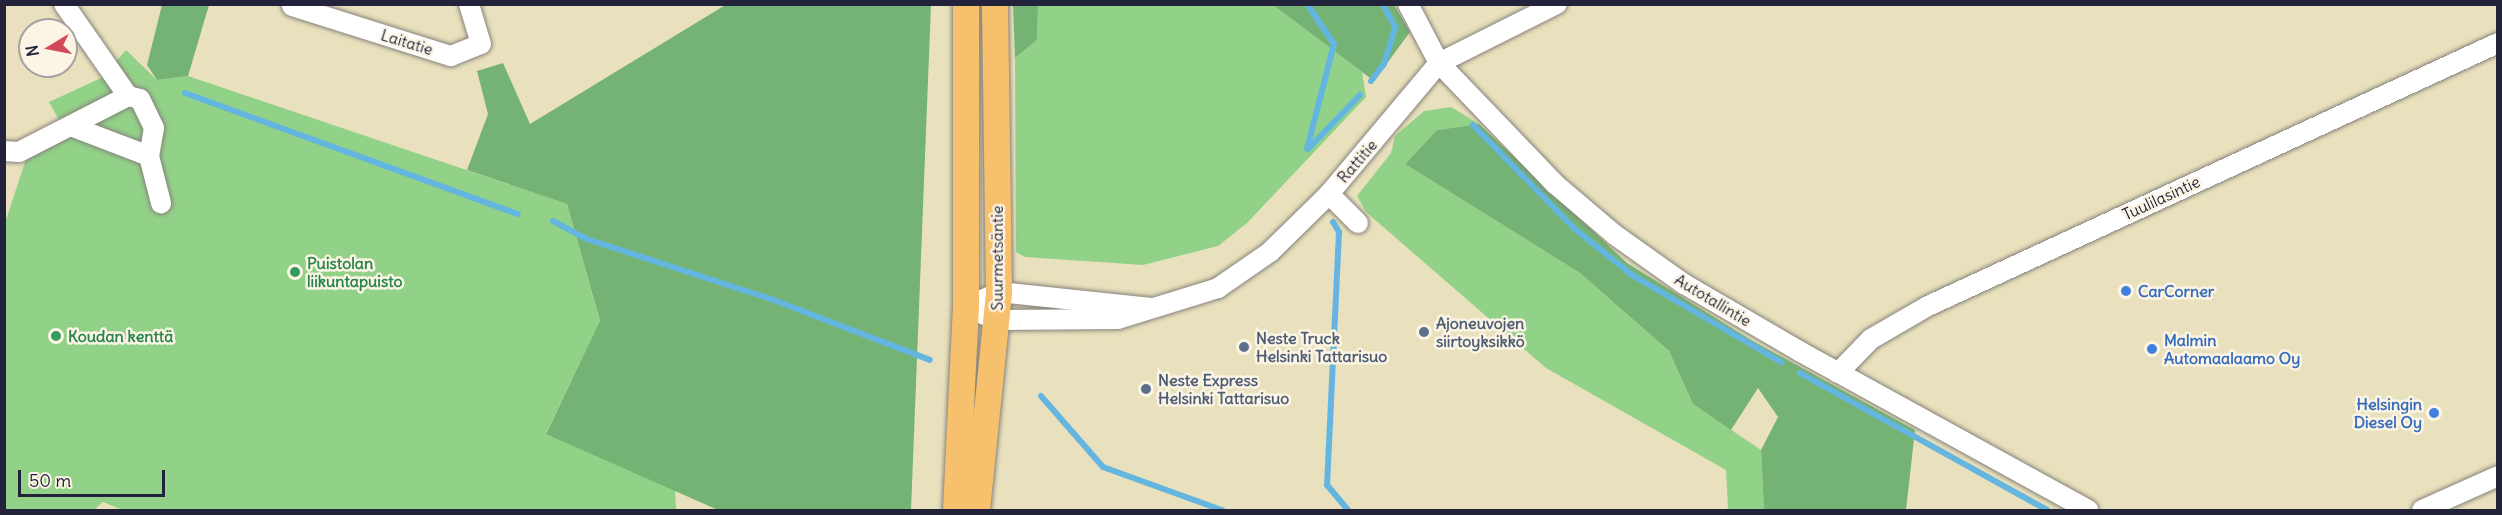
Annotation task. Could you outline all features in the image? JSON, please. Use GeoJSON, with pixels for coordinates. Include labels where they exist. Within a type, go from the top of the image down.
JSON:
{"type":"FeatureCollection","features":[{"type":"Feature","properties":{"kind":"main road","name":"Suurmetsäntie"},"geometry":{"type":"LineString","coordinates":[[956,510],[966,307],[966,4]]}},
{"type":"Feature","properties":{"kind":"main road","name":"Suurmetsäntie"},"geometry":{"type":"LineString","coordinates":[[976,510],[999,292],[994,4]]}},
{"type":"Feature","properties":{"kind":"street"},"geometry":{"type":"LineString","coordinates":[[64,4],[128,96],[140,99],[154,128],[149,156],[161,203]]}},
{"type":"Feature","properties":{"kind":"street","name":"Laitatie"},"geometry":{"type":"LineString","coordinates":[[292,6],[451,56],[481,44],[469,4]]}},
{"type":"Feature","properties":{"kind":"street","name":"Autotallintie"},"geometry":{"type":"LineString","coordinates":[[1408,4],[1439,63],[1555,184],[1615,234],[1684,284],[1838,373],[2088,510]]}},
{"type":"Feature","properties":{"kind":"street","name":"Rattitie"},"geometry":{"type":"LineString","coordinates":[[966,307],[997,321],[1118,319],[1151,308],[1197,298],[1237,277],[1329,194],[1439,63],[1557,4]]}},
{"type":"Feature","properties":{"kind":"street","name":"Tuulilasintie"},"geometry":{"type":"LineString","coordinates":[[1838,373],[1871,339],[1928,306],[2498,43]]}},
{"type":"Feature","properties":{"kind":"street"},"geometry":{"type":"LineString","coordinates":[[4,151],[19,152],[73,127],[128,96]]}},
{"type":"Feature","properties":{"kind":"street"},"geometry":{"type":"LineString","coordinates":[[73,127],[149,156]]}},
{"type":"Feature","properties":{"kind":"street"},"geometry":{"type":"LineString","coordinates":[[1329,194],[1358,223]]}},
{"type":"Feature","properties":{"kind":"street","name":"Rattitie"},"geometry":{"type":"LineString","coordinates":[[966,307],[999,292],[1116,300],[1151,308]]}},
{"type":"Feature","properties":{"kind":"street"},"geometry":{"type":"LineString","coordinates":[[2422,510],[2498,476]]}},
{"type":"Feature","properties":{"kind":"green space"},"geometry":{"type":"Polygon","coordinates":[[[727,4],[931,5],[911,510],[718,510],[546,434],[600,321],[567,204],[467,170],[488,114],[477,71],[503,63],[530,124],[727,4]]]}},
{"type":"Feature","properties":{"kind":"green space"},"geometry":{"type":"Polygon","coordinates":[[[162,5],[209,5],[188,76],[157,80],[147,65],[162,5]]]}},
{"type":"Feature","properties":{"kind":"green space"},"geometry":{"type":"Polygon","coordinates":[[[1013,5],[1038,5],[1037,40],[1015,58],[1013,5]]]}},
{"type":"Feature","properties":{"kind":"green space"},"geometry":{"type":"Polygon","coordinates":[[[1038,5],[1273,5],[1362,72],[1366,97],[1247,223],[1218,246],[1143,265],[1025,257],[1016,252],[1015,58],[1037,40],[1038,5]]]}},
{"type":"Feature","properties":{"kind":"green space"},"geometry":{"type":"Polygon","coordinates":[[[1273,5],[1394,5],[1410,32],[1374,81],[1273,5]]]}},
{"type":"Feature","properties":{"kind":"green space","name":"Puistolan liikuntapuisto"},"geometry":{"type":"Polygon","coordinates":[[[126,50],[157,80],[188,76],[567,204],[600,322],[546,433],[675,487],[676,510],[123,510],[103,502],[94,510],[5,510],[5,223],[27,156],[67,134],[49,102],[101,78],[126,50]]]}},
{"type":"Feature","properties":{"kind":"green space"},"geometry":{"type":"Polygon","coordinates":[[[1451,107],[1479,124],[1437,130],[1405,164],[1580,273],[1669,351],[1693,404],[1761,450],[1764,510],[1728,510],[1726,470],[1546,368],[1366,212],[1357,196],[1391,153],[1395,136],[1424,111],[1451,107]]]}},
{"type":"Feature","properties":{"kind":"green space"},"geometry":{"type":"Polygon","coordinates":[[[1479,124],[1627,263],[1751,340],[1915,430],[1906,510],[1764,510],[1761,450],[1778,417],[1758,388],[1731,430],[1693,404],[1669,351],[1580,273],[1405,164],[1437,130],[1479,124]]]}},
{"type":"Feature","properties":{"kind":"waterway"},"geometry":{"type":"LineString","coordinates":[[1307,4],[1334,44],[1307,149]]}},
{"type":"Feature","properties":{"kind":"waterway"},"geometry":{"type":"LineString","coordinates":[[1371,81],[1384,64],[1395,27],[1383,4]]}},
{"type":"Feature","properties":{"kind":"waterway"},"geometry":{"type":"LineString","coordinates":[[185,93],[518,214]]}},
{"type":"Feature","properties":{"kind":"waterway"},"geometry":{"type":"LineString","coordinates":[[1308,149],[1360,95]]}},
{"type":"Feature","properties":{"kind":"waterway"},"geometry":{"type":"LineString","coordinates":[[1473,125],[1575,229],[1632,275],[1781,362]]}},
{"type":"Feature","properties":{"kind":"waterway"},"geometry":{"type":"LineString","coordinates":[[553,221],[587,239],[771,299],[930,360]]}},
{"type":"Feature","properties":{"kind":"waterway"},"geometry":{"type":"LineString","coordinates":[[1333,222],[1339,232],[1327,485],[1348,510]]}},
{"type":"Feature","properties":{"kind":"waterway"},"geometry":{"type":"LineString","coordinates":[[1800,373],[2047,510]]}},
{"type":"Feature","properties":{"kind":"waterway"},"geometry":{"type":"LineString","coordinates":[[1041,396],[1103,467],[1222,510]]}},
{"type":"Feature","properties":{"kind":"place","name":"Puistolan liikuntapuisto"},"geometry":{"type":"Point","coordinates":[295,272]}},
{"type":"Feature","properties":{"kind":"place","name":"CarCorner"},"geometry":{"type":"Point","coordinates":[2126,291]}},
{"type":"Feature","properties":{"kind":"place","name":"Ajoneuvojen siirtoyksikkö"},"geometry":{"type":"Point","coordinates":[1424,332]}},
{"type":"Feature","properties":{"kind":"place","name":"Koudan kenttä"},"geometry":{"type":"Point","coordinates":[56,336]}},
{"type":"Feature","properties":{"kind":"place","name":"Neste Truck Helsinki Tattarisuo"},"geometry":{"type":"Point","coordinates":[1244,347]}},
{"type":"Feature","properties":{"kind":"place","name":"Malmin Automaalaamo Oy"},"geometry":{"type":"Point","coordinates":[2152,349]}},
{"type":"Feature","properties":{"kind":"place","name":"Neste Express Helsinki Tattarisuo"},"geometry":{"type":"Point","coordinates":[1146,389]}},
{"type":"Feature","properties":{"kind":"place","name":"Helsingin Diesel Oy"},"geometry":{"type":"Point","coordinates":[2434,413]}}]}
